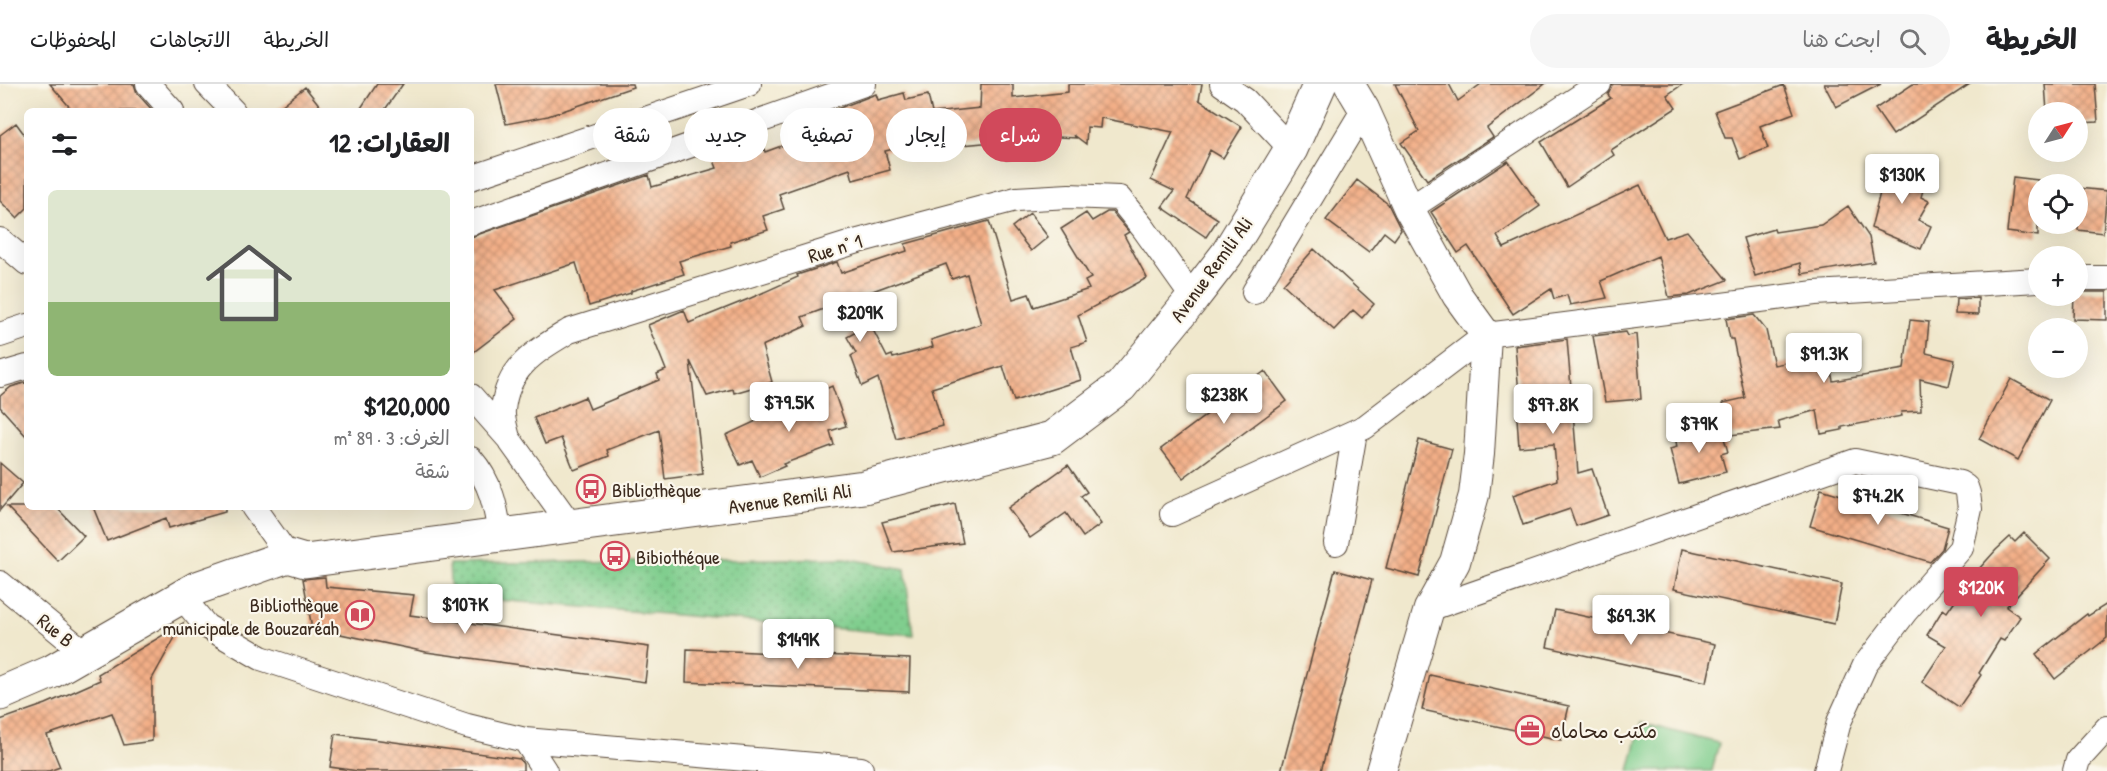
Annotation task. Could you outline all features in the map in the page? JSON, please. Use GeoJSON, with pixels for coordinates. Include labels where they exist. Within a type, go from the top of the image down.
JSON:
{"type":"FeatureCollection","features":[{"type":"Feature","properties":{"kind":"main road","name":"Avenue Remili Ali"},"geometry":{"type":"LineString","coordinates":[[0,694],[51,672],[197,588],[288,556],[304,561],[864,488],[1052,438],[1121,386],[1227,254],[1291,149],[1320,84]]}},
{"type":"Feature","properties":{"kind":"street"},"geometry":{"type":"LineString","coordinates":[[148,84],[169,108]]}},
{"type":"Feature","properties":{"kind":"street"},"geometry":{"type":"LineString","coordinates":[[207,84],[230,108]]}},
{"type":"Feature","properties":{"kind":"street"},"geometry":{"type":"LineString","coordinates":[[768,116],[864,84]]}},
{"type":"Feature","properties":{"kind":"street"},"geometry":{"type":"LineString","coordinates":[[1222,84],[1245,100],[1291,149]]}},
{"type":"Feature","properties":{"kind":"street"},"geometry":{"type":"LineString","coordinates":[[1409,209],[1599,84]]}},
{"type":"Feature","properties":{"kind":"street"},"geometry":{"type":"LineString","coordinates":[[731,108],[729,96],[734,86]]}},
{"type":"Feature","properties":{"kind":"street"},"geometry":{"type":"LineString","coordinates":[[474,177],[680,108],[734,86]]}},
{"type":"Feature","properties":{"kind":"street"},"geometry":{"type":"LineString","coordinates":[[1357,97],[1409,209],[1457,295],[1486,335],[1479,454],[1474,495],[1455,562],[1429,609],[1381,771]]}},
{"type":"Feature","properties":{"kind":"street"},"geometry":{"type":"LineString","coordinates":[[1254,292],[1357,97]]}},
{"type":"Feature","properties":{"kind":"street"},"geometry":{"type":"LineString","coordinates":[[680,108],[684,109]]}},
{"type":"Feature","properties":{"kind":"street"},"geometry":{"type":"LineString","coordinates":[[474,222],[684,147]]}},
{"type":"Feature","properties":{"kind":"street","name":"Rue n° 1"},"geometry":{"type":"LineString","coordinates":[[508,438],[502,412],[508,388],[517,369],[532,354],[569,331],[858,241],[1016,199],[1069,196],[1119,198],[1193,298]]}},
{"type":"Feature","properties":{"kind":"street"},"geometry":{"type":"LineString","coordinates":[[0,240],[24,260]]}},
{"type":"Feature","properties":{"kind":"street"},"geometry":{"type":"LineString","coordinates":[[2088,278],[2107,278]]}},
{"type":"Feature","properties":{"kind":"street"},"geometry":{"type":"LineString","coordinates":[[1172,514],[1365,427],[1486,335],[1815,293],[2028,281]]}},
{"type":"Feature","properties":{"kind":"street"},"geometry":{"type":"LineString","coordinates":[[0,334],[24,327]]}},
{"type":"Feature","properties":{"kind":"street"},"geometry":{"type":"LineString","coordinates":[[0,375],[24,368]]}},
{"type":"Feature","properties":{"kind":"street"},"geometry":{"type":"LineString","coordinates":[[474,399],[508,438],[572,527]]}},
{"type":"Feature","properties":{"kind":"street"},"geometry":{"type":"LineString","coordinates":[[1336,543],[1355,432]]}},
{"type":"Feature","properties":{"kind":"street"},"geometry":{"type":"LineString","coordinates":[[1429,609],[1855,461],[1960,483],[1968,493],[1970,509],[1961,548],[1906,612],[1865,665],[1839,722],[1826,771]]}},
{"type":"Feature","properties":{"kind":"street"},"geometry":{"type":"LineString","coordinates":[[474,463],[490,489],[497,509],[500,536]]}},
{"type":"Feature","properties":{"kind":"street"},"geometry":{"type":"LineString","coordinates":[[255,510],[288,556]]}},
{"type":"Feature","properties":{"kind":"street","name":"Rue B"},"geometry":{"type":"LineString","coordinates":[[0,583],[85,653]]}},
{"type":"Feature","properties":{"kind":"street"},"geometry":{"type":"LineString","coordinates":[[182,597],[206,626],[261,658],[467,726],[525,740],[861,769]]}},
{"type":"Feature","properties":{"kind":"street"},"geometry":{"type":"LineString","coordinates":[[2075,771],[2078,760],[2107,728]]}},
{"type":"Feature","properties":{"kind":"street"},"geometry":{"type":"LineString","coordinates":[[525,740],[545,771]]}},
{"type":"Feature","properties":{"kind":"green space"},"geometry":{"type":"Polygon","coordinates":[[[845,558],[905,569],[913,635],[451,596],[449,564],[845,558]]]}},
{"type":"Feature","properties":{"kind":"green space"},"geometry":{"type":"Polygon","coordinates":[[[1641,723],[1719,743],[1712,771],[1629,771],[1641,723]]]}},
{"type":"Feature","properties":{"kind":"building"},"geometry":{"type":"Polygon","coordinates":[[[50,84],[134,84],[137,93],[150,108],[70,108],[50,84]]]}},
{"type":"Feature","properties":{"kind":"building"},"geometry":{"type":"Polygon","coordinates":[[[377,84],[403,84],[386,108],[361,108],[377,84]]]}},
{"type":"Feature","properties":{"kind":"building"},"geometry":{"type":"Polygon","coordinates":[[[496,84],[632,84],[633,87],[548,116],[506,124],[496,84]]]}},
{"type":"Feature","properties":{"kind":"building"},"geometry":{"type":"Polygon","coordinates":[[[981,84],[1013,84],[1013,98],[1068,92],[1068,84],[1202,84],[1199,100],[1242,127],[1223,158],[1210,150],[1187,199],[1218,219],[1206,237],[1162,207],[1174,191],[1151,180],[1173,132],[1101,118],[1100,128],[1087,127],[1086,144],[1074,135],[1076,138],[1062,137],[1062,108],[980,108],[981,84]]]}},
{"type":"Feature","properties":{"kind":"building"},"geometry":{"type":"Polygon","coordinates":[[[1395,84],[1449,84],[1458,101],[1481,84],[1545,84],[1487,128],[1493,137],[1427,180],[1401,143],[1419,131],[1395,84]]]}},
{"type":"Feature","properties":{"kind":"building"},"geometry":{"type":"Polygon","coordinates":[[[1613,84],[1683,84],[1667,95],[1676,108],[1611,150],[1614,155],[1567,187],[1541,142],[1611,98],[1608,95],[1613,84]]]}},
{"type":"Feature","properties":{"kind":"building"},"geometry":{"type":"Polygon","coordinates":[[[1824,84],[1881,84],[1836,107],[1824,84]]]}},
{"type":"Feature","properties":{"kind":"building"},"geometry":{"type":"Polygon","coordinates":[[[1913,84],[1970,84],[1893,135],[1875,109],[1913,84]]]}},
{"type":"Feature","properties":{"kind":"building"},"geometry":{"type":"Polygon","coordinates":[[[2045,84],[2095,84],[2098,122],[2088,122],[2088,102],[2046,102],[2045,84]]]}},
{"type":"Feature","properties":{"kind":"building"},"geometry":{"type":"Polygon","coordinates":[[[1784,85],[1794,113],[1760,126],[1768,148],[1740,159],[1732,138],[1725,138],[1715,111],[1784,85]]]}},
{"type":"Feature","properties":{"kind":"building"},"geometry":{"type":"Polygon","coordinates":[[[305,87],[322,108],[279,108],[305,87]]]}},
{"type":"Feature","properties":{"kind":"building"},"geometry":{"type":"Polygon","coordinates":[[[904,93],[906,100],[928,95],[931,108],[886,108],[885,151],[886,162],[890,170],[853,180],[850,169],[779,194],[784,209],[763,216],[768,230],[730,242],[731,246],[679,261],[684,274],[589,306],[576,263],[495,290],[517,319],[474,352],[474,236],[649,175],[652,187],[717,168],[715,162],[768,162],[768,151],[780,146],[780,162],[874,162],[874,108],[840,108],[876,94],[878,100],[904,93]]]}},
{"type":"Feature","properties":{"kind":"building"},"geometry":{"type":"Polygon","coordinates":[[[979,108],[979,143],[967,145],[967,109],[979,108]]]}},
{"type":"Feature","properties":{"kind":"building"},"geometry":{"type":"Polygon","coordinates":[[[16,123],[24,134],[24,211],[17,218],[0,201],[0,135],[16,123]]]}},
{"type":"Feature","properties":{"kind":"building"},"geometry":{"type":"Polygon","coordinates":[[[1508,161],[1540,206],[1497,236],[1504,248],[1640,185],[1665,238],[1687,231],[1727,280],[1689,295],[1669,297],[1658,256],[1601,281],[1607,298],[1570,305],[1567,295],[1554,299],[1551,289],[1513,314],[1468,246],[1458,253],[1431,212],[1508,161]]]}},
{"type":"Feature","properties":{"kind":"building"},"geometry":{"type":"Polygon","coordinates":[[[1888,161],[1928,172],[1921,197],[1929,201],[1918,220],[1931,226],[1921,249],[1871,228],[1888,161]]]}},
{"type":"Feature","properties":{"kind":"building"},"geometry":{"type":"Polygon","coordinates":[[[2013,177],[2028,179],[2028,234],[2038,234],[2038,236],[2007,232],[2013,177]]]}},
{"type":"Feature","properties":{"kind":"building"},"geometry":{"type":"Polygon","coordinates":[[[1357,180],[1388,204],[1401,230],[1394,240],[1384,232],[1369,252],[1326,220],[1357,180]]]}},
{"type":"Feature","properties":{"kind":"building"},"geometry":{"type":"Polygon","coordinates":[[[2088,189],[2107,191],[2103,233],[2088,231],[2088,189]]]}},
{"type":"Feature","properties":{"kind":"building"},"geometry":{"type":"Polygon","coordinates":[[[1848,206],[1869,237],[1874,262],[1802,274],[1800,263],[1755,276],[1743,238],[1774,229],[1775,232],[1821,225],[1848,206]]]}},
{"type":"Feature","properties":{"kind":"building"},"geometry":{"type":"Polygon","coordinates":[[[1107,212],[1112,212],[1129,232],[1124,235],[1147,278],[1078,315],[1087,342],[1071,347],[1081,380],[1014,401],[1003,366],[932,388],[943,426],[896,439],[878,378],[862,386],[851,356],[856,353],[847,337],[870,324],[887,357],[892,355],[893,358],[933,347],[931,340],[981,324],[967,274],[952,279],[946,264],[802,317],[806,326],[762,346],[772,382],[734,393],[733,389],[707,396],[690,361],[703,474],[665,479],[659,430],[607,450],[609,456],[574,470],[561,438],[545,444],[534,418],[585,397],[590,409],[659,380],[657,374],[666,370],[648,325],[684,310],[689,323],[751,298],[798,277],[797,275],[837,262],[841,273],[907,251],[905,244],[989,221],[1013,299],[1029,294],[1034,307],[1089,289],[1085,281],[1091,278],[1061,229],[1086,213],[1092,221],[1107,212]]]}},
{"type":"Feature","properties":{"kind":"building"},"geometry":{"type":"Polygon","coordinates":[[[1030,213],[1048,237],[1031,251],[1012,227],[1030,213]]]}},
{"type":"Feature","properties":{"kind":"building"},"geometry":{"type":"Polygon","coordinates":[[[1314,249],[1374,304],[1362,318],[1353,310],[1334,330],[1283,284],[1314,249]]]}},
{"type":"Feature","properties":{"kind":"building"},"geometry":{"type":"Polygon","coordinates":[[[2088,292],[2107,292],[2107,320],[2073,318],[2074,306],[2088,306],[2088,292]]]}},
{"type":"Feature","properties":{"kind":"building"},"geometry":{"type":"Polygon","coordinates":[[[1978,298],[1978,315],[1955,314],[1956,299],[1978,298]]]}},
{"type":"Feature","properties":{"kind":"building"},"geometry":{"type":"Polygon","coordinates":[[[1754,315],[1766,330],[1774,365],[1828,355],[1833,381],[1904,369],[1910,320],[1929,322],[1926,353],[1955,360],[1949,386],[1920,379],[1921,411],[1901,412],[1902,416],[1842,427],[1842,430],[1821,434],[1817,410],[1778,421],[1780,429],[1730,435],[1723,403],[1745,398],[1733,339],[1730,339],[1726,319],[1754,315]]]}},
{"type":"Feature","properties":{"kind":"building"},"geometry":{"type":"Polygon","coordinates":[[[1626,332],[1628,336],[1636,334],[1641,399],[1605,402],[1593,336],[1626,332]]]}},
{"type":"Feature","properties":{"kind":"building"},"geometry":{"type":"Polygon","coordinates":[[[1567,339],[1578,473],[1592,469],[1608,515],[1576,526],[1570,509],[1523,525],[1513,495],[1557,480],[1554,444],[1519,447],[1517,418],[1521,418],[1515,346],[1567,339]]]}},
{"type":"Feature","properties":{"kind":"building"},"geometry":{"type":"Polygon","coordinates":[[[1265,371],[1287,401],[1183,478],[1161,449],[1265,371]]]}},
{"type":"Feature","properties":{"kind":"building"},"geometry":{"type":"Polygon","coordinates":[[[2011,379],[2050,400],[2018,460],[1979,439],[2011,379]]]}},
{"type":"Feature","properties":{"kind":"building"},"geometry":{"type":"Polygon","coordinates":[[[24,383],[24,434],[0,407],[0,396],[11,387],[24,383]]]}},
{"type":"Feature","properties":{"kind":"building"},"geometry":{"type":"Polygon","coordinates":[[[832,386],[846,426],[830,431],[834,445],[783,464],[785,466],[760,477],[752,460],[740,465],[726,435],[832,386]]]}},
{"type":"Feature","properties":{"kind":"building"},"geometry":{"type":"Polygon","coordinates":[[[1720,424],[1728,452],[1721,454],[1726,472],[1679,484],[1670,449],[1677,447],[1675,436],[1720,424]]]}},
{"type":"Feature","properties":{"kind":"building"},"geometry":{"type":"Polygon","coordinates":[[[1419,440],[1452,449],[1419,577],[1386,568],[1419,440]]]}},
{"type":"Feature","properties":{"kind":"building"},"geometry":{"type":"Polygon","coordinates":[[[0,463],[23,483],[0,510],[0,463]]]}},
{"type":"Feature","properties":{"kind":"building"},"geometry":{"type":"Polygon","coordinates":[[[1068,465],[1087,492],[1081,496],[1101,524],[1083,537],[1066,513],[1030,538],[1008,508],[1068,465]]]}},
{"type":"Feature","properties":{"kind":"building"},"geometry":{"type":"Polygon","coordinates":[[[1821,489],[1948,527],[1942,549],[1930,562],[1810,526],[1821,489]]]}},
{"type":"Feature","properties":{"kind":"building"},"geometry":{"type":"Polygon","coordinates":[[[955,504],[963,543],[893,552],[882,522],[955,504]]]}},
{"type":"Feature","properties":{"kind":"building"},"geometry":{"type":"Polygon","coordinates":[[[7,507],[24,507],[24,510],[59,510],[84,536],[58,561],[7,507]]]}},
{"type":"Feature","properties":{"kind":"building"},"geometry":{"type":"Polygon","coordinates":[[[94,510],[225,510],[225,512],[169,528],[166,518],[107,541],[94,510]]]}},
{"type":"Feature","properties":{"kind":"building"},"geometry":{"type":"Polygon","coordinates":[[[2024,533],[2050,559],[2006,607],[2020,617],[2004,641],[2000,639],[1979,673],[1981,675],[1959,707],[1922,682],[1946,646],[1927,635],[1943,609],[1947,612],[1969,580],[1996,550],[2010,537],[2015,542],[2024,533]]]}},
{"type":"Feature","properties":{"kind":"building"},"geometry":{"type":"Polygon","coordinates":[[[1682,549],[1842,584],[1834,624],[1674,589],[1682,549]]]}},
{"type":"Feature","properties":{"kind":"building"},"geometry":{"type":"Polygon","coordinates":[[[1335,570],[1372,580],[1321,771],[1281,771],[1335,570]]]}},
{"type":"Feature","properties":{"kind":"building"},"geometry":{"type":"Polygon","coordinates":[[[325,577],[326,587],[414,595],[410,615],[649,647],[645,682],[426,652],[312,628],[303,579],[325,577]]]}},
{"type":"Feature","properties":{"kind":"building"},"geometry":{"type":"Polygon","coordinates":[[[2107,604],[2107,638],[2055,679],[2036,654],[2087,614],[2088,616],[2107,604]]]}},
{"type":"Feature","properties":{"kind":"building"},"geometry":{"type":"Polygon","coordinates":[[[1555,610],[1715,644],[1707,682],[1547,647],[1555,610]]]}},
{"type":"Feature","properties":{"kind":"building"},"geometry":{"type":"Polygon","coordinates":[[[183,623],[152,679],[152,741],[124,745],[112,713],[47,735],[60,767],[49,771],[0,771],[0,720],[46,704],[100,680],[98,674],[183,623]]]}},
{"type":"Feature","properties":{"kind":"building"},"geometry":{"type":"Polygon","coordinates":[[[687,649],[910,659],[909,692],[686,682],[687,649]]]}},
{"type":"Feature","properties":{"kind":"building"},"geometry":{"type":"Polygon","coordinates":[[[1430,675],[1569,706],[1561,740],[1422,710],[1430,675]]]}},
{"type":"Feature","properties":{"kind":"building"},"geometry":{"type":"Polygon","coordinates":[[[335,734],[520,759],[523,771],[358,771],[330,767],[335,734]]]}},
{"type":"Feature","properties":{"kind":"place","name":"Bibliothèque"},"geometry":{"type":"Point","coordinates":[591,489]}},
{"type":"Feature","properties":{"kind":"place","name":"Bibiothéque"},"geometry":{"type":"Point","coordinates":[615,556]}},
{"type":"Feature","properties":{"kind":"place","name":"Bibliothèque municipale de Bouzaréah"},"geometry":{"type":"Point","coordinates":[360,615]}},
{"type":"Feature","properties":{"kind":"place","name":"مكتب محاماه"},"geometry":{"type":"Point","coordinates":[1530,730]}}]}
